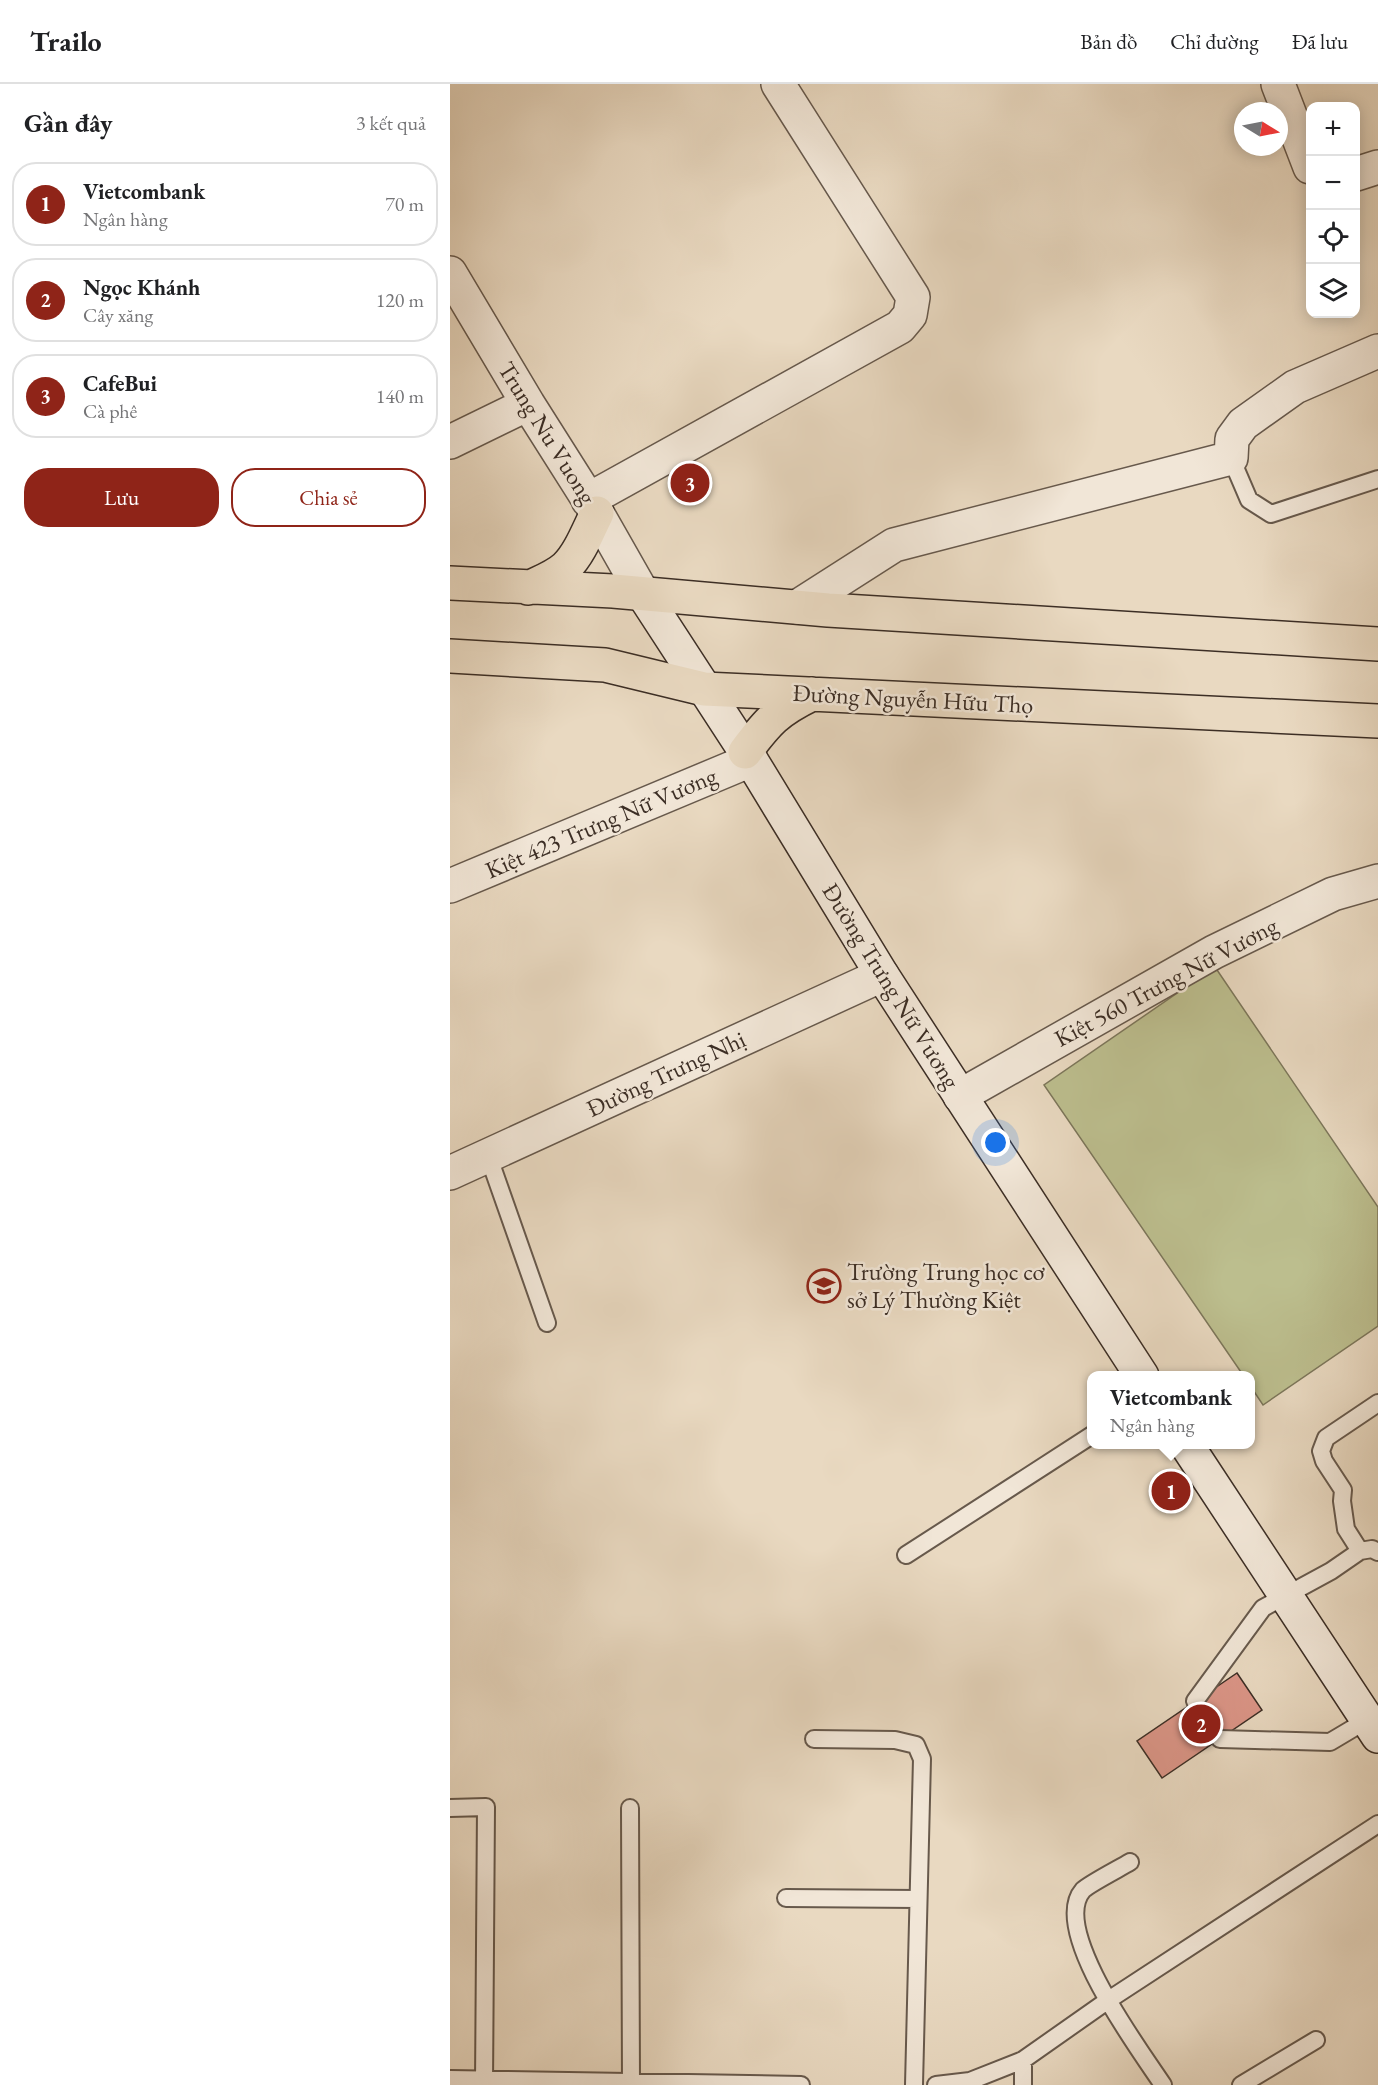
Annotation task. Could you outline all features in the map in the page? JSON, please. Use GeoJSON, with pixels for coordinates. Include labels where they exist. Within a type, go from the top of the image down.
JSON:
{"type":"FeatureCollection","features":[{"type":"Feature","properties":{"kind":"main road"},"geometry":{"type":"LineString","coordinates":[[528,588],[551,578],[566,567],[576,553],[593,507]]}},
{"type":"Feature","properties":{"kind":"main road"},"geometry":{"type":"LineString","coordinates":[[450,584],[643,594],[797,607],[1378,644]]}},
{"type":"Feature","properties":{"kind":"main road","name":"Đường Nguyễn Hữu Thọ"},"geometry":{"type":"LineString","coordinates":[[450,656],[604,665],[704,689],[1378,721]]}},
{"type":"Feature","properties":{"kind":"main road"},"geometry":{"type":"LineString","coordinates":[[748,756],[765,726],[774,717],[788,706],[812,694]]}},
{"type":"Feature","properties":{"kind":"street"},"geometry":{"type":"LineString","coordinates":[[593,507],[900,327],[910,315],[913,297],[778,84]]}},
{"type":"Feature","properties":{"kind":"street"},"geometry":{"type":"LineString","coordinates":[[1278,84],[1307,156]]}},
{"type":"Feature","properties":{"kind":"street"},"geometry":{"type":"LineString","coordinates":[[1360,173],[1378,167]]}},
{"type":"Feature","properties":{"kind":"street","name":"Trung Nu Vuong"},"geometry":{"type":"LineString","coordinates":[[450,273],[593,507],[643,594]]}},
{"type":"Feature","properties":{"kind":"street"},"geometry":{"type":"LineString","coordinates":[[797,607],[894,545],[1231,458],[1232,439],[1243,424],[1295,387],[1378,351]]}},
{"type":"Feature","properties":{"kind":"street"},"geometry":{"type":"LineString","coordinates":[[450,442],[528,404]]}},
{"type":"Feature","properties":{"kind":"street","name":"Đường Trưng Nữ Vương"},"geometry":{"type":"LineString","coordinates":[[643,594],[748,756],[882,975],[1139,1371]]}},
{"type":"Feature","properties":{"kind":"street","name":"Kiệt 423 Trưng Nữ Vương"},"geometry":{"type":"LineString","coordinates":[[450,886],[748,756]]}},
{"type":"Feature","properties":{"kind":"street","name":"Kiệt 560 Trưng Nữ Vương"},"geometry":{"type":"LineString","coordinates":[[960,1096],[1214,952],[1333,894],[1378,881]]}},
{"type":"Feature","properties":{"kind":"street","name":"Đường Trưng Nhị"},"geometry":{"type":"LineString","coordinates":[[450,1173],[882,975]]}},
{"type":"Feature","properties":{"kind":"street"},"geometry":{"type":"LineString","coordinates":[[1189,1449],[1373,1728]]}},
{"type":"Feature","properties":{"kind":"lane"},"geometry":{"type":"LineString","coordinates":[[1231,458],[1249,500],[1270,514],[1378,479]]}},
{"type":"Feature","properties":{"kind":"lane"},"geometry":{"type":"LineString","coordinates":[[488,1155],[547,1323]]}},
{"type":"Feature","properties":{"kind":"lane"},"geometry":{"type":"LineString","coordinates":[[1360,1551],[1346,1528],[1342,1501],[1343,1490],[1324,1461],[1321,1451],[1326,1438],[1378,1403]]}},
{"type":"Feature","properties":{"kind":"lane"},"geometry":{"type":"LineString","coordinates":[[906,1555],[1087,1438]]}},
{"type":"Feature","properties":{"kind":"lane"},"geometry":{"type":"LineString","coordinates":[[1195,1701],[1263,1608],[1360,1551],[1372,1549],[1378,1552]]}},
{"type":"Feature","properties":{"kind":"lane"},"geometry":{"type":"LineString","coordinates":[[1220,1739],[1330,1742],[1373,1728]]}},
{"type":"Feature","properties":{"kind":"lane"},"geometry":{"type":"LineString","coordinates":[[814,1739],[895,1740],[916,1744],[922,1759],[914,2085]]}},
{"type":"Feature","properties":{"kind":"lane"},"geometry":{"type":"LineString","coordinates":[[450,1808],[486,1807],[484,2082]]}},
{"type":"Feature","properties":{"kind":"lane"},"geometry":{"type":"LineString","coordinates":[[630,1809],[631,2083]]}},
{"type":"Feature","properties":{"kind":"lane"},"geometry":{"type":"LineString","coordinates":[[936,2085],[970,2081],[1023,2060],[1107,2001],[1378,1824]]}},
{"type":"Feature","properties":{"kind":"lane"},"geometry":{"type":"LineString","coordinates":[[1130,1862],[1083,1891],[1074,1912],[1077,1933],[1107,2001],[1163,2085]]}},
{"type":"Feature","properties":{"kind":"lane"},"geometry":{"type":"LineString","coordinates":[[786,1898],[918,1899]]}},
{"type":"Feature","properties":{"kind":"lane"},"geometry":{"type":"LineString","coordinates":[[1241,2085],[1316,2040]]}},
{"type":"Feature","properties":{"kind":"lane"},"geometry":{"type":"LineString","coordinates":[[1023,2060],[1023,2085]]}},
{"type":"Feature","properties":{"kind":"lane"},"geometry":{"type":"LineString","coordinates":[[450,2079],[484,2082],[801,2085]]}},
{"type":"Feature","properties":{"kind":"green space"},"geometry":{"type":"Polygon","coordinates":[[[1215,967],[1378,1207],[1378,1326],[1263,1405],[1255,1393],[1255,1371],[1240,1371],[1044,1085],[1215,967]]]}},
{"type":"Feature","properties":{"kind":"building"},"geometry":{"type":"Polygon","coordinates":[[[1237,1673],[1262,1710],[1162,1778],[1137,1741],[1237,1673]]]}},
{"type":"Feature","properties":{"kind":"place","name":"CafeBui"},"geometry":{"type":"Point","coordinates":[690,483]}},
{"type":"Feature","properties":{"kind":"place","name":"Trường Trung học cơ sở Lý Thường Kiệt"},"geometry":{"type":"Point","coordinates":[824,1286]}},
{"type":"Feature","properties":{"kind":"place","name":"Vietcombank"},"geometry":{"type":"Point","coordinates":[1171,1491]}},
{"type":"Feature","properties":{"kind":"place","name":"Ngọc Khánh"},"geometry":{"type":"Point","coordinates":[1201,1724]}}]}
